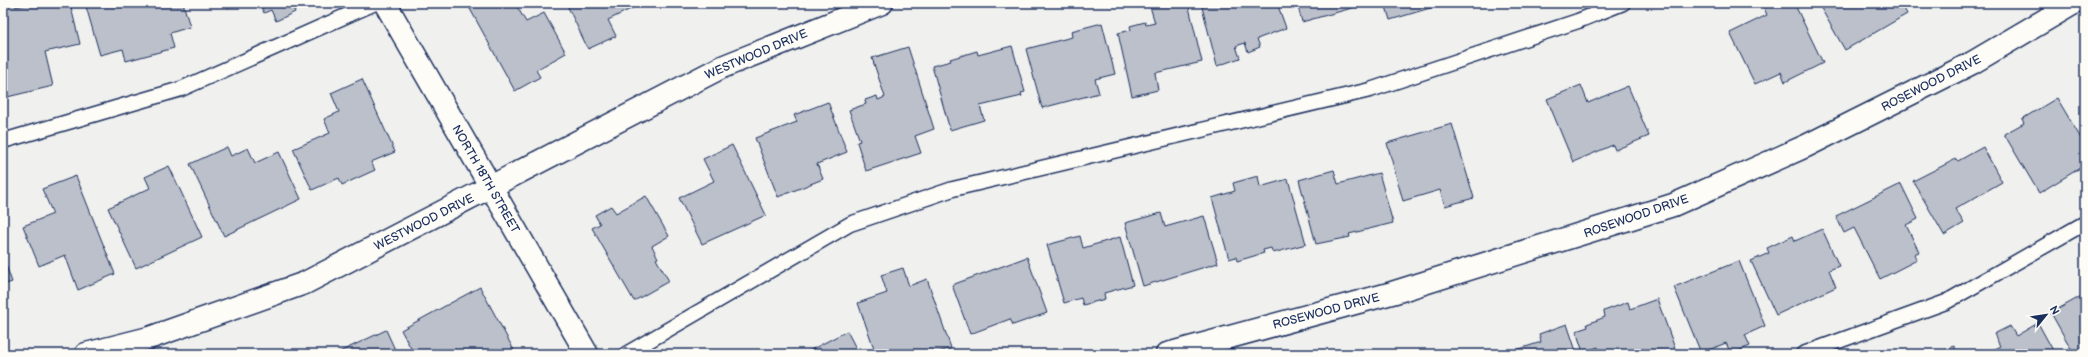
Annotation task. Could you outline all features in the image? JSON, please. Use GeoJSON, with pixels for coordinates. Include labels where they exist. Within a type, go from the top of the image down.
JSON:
{"type":"FeatureCollection","features":[{"type":"Feature","properties":{"kind":"street","name":"NORTH 18TH STREET"},"geometry":{"type":"LineString","coordinates":[[385,3],[587,354]]}},
{"type":"Feature","properties":{"kind":"street","name":"WESTWOOD DRIVE"},"geometry":{"type":"LineString","coordinates":[[86,354],[149,338],[305,283],[491,188],[722,66],[882,3]]}},
{"type":"Feature","properties":{"kind":"street","name":"ROSEWOOD DRIVE"},"geometry":{"type":"LineString","coordinates":[[1167,354],[1392,294],[1673,205],[1806,146],[1965,66],[2074,3]]}},
{"type":"Feature","properties":{"kind":"lane"},"geometry":{"type":"LineString","coordinates":[[3,141],[181,89],[375,3]]}},
{"type":"Feature","properties":{"kind":"lane"},"geometry":{"type":"LineString","coordinates":[[626,354],[858,222],[953,189],[1370,90],[1578,21],[1623,3]]}},
{"type":"Feature","properties":{"kind":"lane"},"geometry":{"type":"LineString","coordinates":[[1803,354],[1946,302],[2085,223]]}},
{"type":"Feature","properties":{"kind":"building"},"geometry":{"type":"Polygon","coordinates":[[[15,3],[16,7],[32,3],[70,3],[80,44],[45,52],[53,86],[3,98],[3,5],[15,3]]]}},
{"type":"Feature","properties":{"kind":"building"},"geometry":{"type":"Polygon","coordinates":[[[85,3],[183,3],[190,27],[170,33],[174,48],[126,61],[123,49],[100,55],[85,3]]]}},
{"type":"Feature","properties":{"kind":"building"},"geometry":{"type":"Polygon","coordinates":[[[226,3],[240,3],[228,8],[226,3]]]}},
{"type":"Feature","properties":{"kind":"building"},"geometry":{"type":"Polygon","coordinates":[[[260,3],[291,3],[295,12],[276,21],[271,10],[264,13],[260,3]]]}},
{"type":"Feature","properties":{"kind":"building"},"geometry":{"type":"Polygon","coordinates":[[[476,3],[515,3],[526,22],[544,13],[566,53],[536,70],[540,77],[515,91],[469,7],[476,3]]]}},
{"type":"Feature","properties":{"kind":"building"},"geometry":{"type":"Polygon","coordinates":[[[566,3],[643,3],[608,20],[616,36],[588,49],[566,3]]]}},
{"type":"Feature","properties":{"kind":"building"},"geometry":{"type":"Polygon","coordinates":[[[1149,3],[1188,3],[1202,62],[1155,73],[1158,90],[1132,96],[1118,33],[1131,30],[1130,26],[1145,22],[1146,25],[1155,23],[1149,3]]]}},
{"type":"Feature","properties":{"kind":"building"},"geometry":{"type":"Polygon","coordinates":[[[1201,3],[1277,3],[1286,28],[1257,39],[1260,47],[1248,52],[1245,43],[1236,46],[1240,58],[1217,66],[1201,3]]]}},
{"type":"Feature","properties":{"kind":"building"},"geometry":{"type":"Polygon","coordinates":[[[1297,3],[1370,3],[1302,22],[1297,3]]]}},
{"type":"Feature","properties":{"kind":"building"},"geometry":{"type":"Polygon","coordinates":[[[1385,3],[1447,3],[1390,20],[1385,3]]]}},
{"type":"Feature","properties":{"kind":"building"},"geometry":{"type":"Polygon","coordinates":[[[1774,3],[1794,3],[1823,63],[1785,82],[1781,72],[1755,84],[1730,33],[1767,15],[1764,8],[1774,3]]]}},
{"type":"Feature","properties":{"kind":"building"},"geometry":{"type":"Polygon","coordinates":[[[1818,3],[1901,3],[1907,14],[1845,50],[1818,3]]]}},
{"type":"Feature","properties":{"kind":"building"},"geometry":{"type":"Polygon","coordinates":[[[1102,23],[1115,74],[1095,79],[1099,93],[1042,108],[1026,49],[1072,37],[1071,31],[1102,23]]]}},
{"type":"Feature","properties":{"kind":"building"},"geometry":{"type":"Polygon","coordinates":[[[1012,46],[1025,92],[1021,93],[1022,96],[980,106],[984,120],[950,130],[932,66],[951,61],[950,59],[977,51],[978,55],[1012,46]]]}},
{"type":"Feature","properties":{"kind":"building"},"geometry":{"type":"Polygon","coordinates":[[[908,47],[934,129],[915,136],[921,153],[866,171],[857,142],[860,141],[849,110],[866,104],[865,100],[877,96],[878,100],[885,97],[872,58],[908,47]]]}},
{"type":"Feature","properties":{"kind":"building"},"geometry":{"type":"Polygon","coordinates":[[[362,79],[395,152],[371,162],[375,170],[342,185],[339,178],[312,190],[293,149],[330,133],[324,119],[339,112],[331,93],[362,79]]]}},
{"type":"Feature","properties":{"kind":"building"},"geometry":{"type":"Polygon","coordinates":[[[1581,85],[1588,103],[1628,86],[1649,136],[1615,150],[1613,145],[1573,162],[1547,99],[1581,85]]]}},
{"type":"Feature","properties":{"kind":"building"},"geometry":{"type":"Polygon","coordinates":[[[2057,98],[2085,145],[2085,165],[2039,193],[2004,134],[2024,123],[2022,119],[2057,98]]]}},
{"type":"Feature","properties":{"kind":"building"},"geometry":{"type":"Polygon","coordinates":[[[828,102],[847,152],[817,164],[823,179],[778,197],[755,138],[797,122],[794,115],[828,102]]]}},
{"type":"Feature","properties":{"kind":"building"},"geometry":{"type":"Polygon","coordinates":[[[1452,124],[1474,198],[1445,206],[1440,190],[1403,201],[1387,143],[1452,124]]]}},
{"type":"Feature","properties":{"kind":"building"},"geometry":{"type":"Polygon","coordinates":[[[732,145],[766,215],[702,244],[679,198],[714,181],[703,159],[732,145]]]}},
{"type":"Feature","properties":{"kind":"building"},"geometry":{"type":"Polygon","coordinates":[[[227,147],[231,156],[248,148],[255,163],[279,152],[301,199],[224,236],[190,164],[227,147]]]}},
{"type":"Feature","properties":{"kind":"building"},"geometry":{"type":"Polygon","coordinates":[[[1983,147],[2002,182],[1955,209],[1964,223],[1944,235],[1913,181],[1956,159],[1958,161],[1983,147]]]}},
{"type":"Feature","properties":{"kind":"building"},"geometry":{"type":"Polygon","coordinates":[[[169,166],[202,237],[136,268],[108,208],[150,188],[145,177],[169,166]]]}},
{"type":"Feature","properties":{"kind":"building"},"geometry":{"type":"Polygon","coordinates":[[[1334,170],[1338,184],[1379,173],[1393,223],[1349,234],[1350,237],[1316,244],[1299,180],[1334,170]]]}},
{"type":"Feature","properties":{"kind":"building"},"geometry":{"type":"Polygon","coordinates":[[[76,176],[115,274],[78,290],[65,255],[39,266],[23,226],[53,214],[42,189],[76,176]]]}},
{"type":"Feature","properties":{"kind":"building"},"geometry":{"type":"Polygon","coordinates":[[[1258,176],[1260,187],[1288,179],[1306,244],[1273,253],[1271,248],[1263,250],[1264,253],[1237,261],[1236,257],[1229,259],[1212,198],[1235,191],[1233,183],[1258,176]]]}},
{"type":"Feature","properties":{"kind":"building"},"geometry":{"type":"Polygon","coordinates":[[[1901,184],[1918,219],[1906,225],[1919,252],[1914,254],[1917,260],[1880,279],[1854,228],[1844,233],[1836,216],[1901,184]]]}},
{"type":"Feature","properties":{"kind":"building"},"geometry":{"type":"Polygon","coordinates":[[[646,196],[669,236],[652,246],[658,258],[656,259],[669,281],[634,301],[592,228],[600,224],[595,215],[611,206],[616,213],[646,196]]]}},
{"type":"Feature","properties":{"kind":"building"},"geometry":{"type":"Polygon","coordinates":[[[1161,213],[1165,227],[1204,216],[1218,263],[1143,286],[1125,223],[1161,213]]]}},
{"type":"Feature","properties":{"kind":"building"},"geometry":{"type":"Polygon","coordinates":[[[1822,229],[1839,266],[1829,270],[1836,287],[1776,315],[1751,261],[1769,253],[1767,248],[1793,236],[1795,241],[1822,229]]]}},
{"type":"Feature","properties":{"kind":"building"},"geometry":{"type":"Polygon","coordinates":[[[1080,236],[1083,248],[1120,237],[1133,285],[1104,293],[1105,299],[1083,305],[1081,298],[1064,303],[1047,245],[1080,236]]]}},
{"type":"Feature","properties":{"kind":"building"},"geometry":{"type":"Polygon","coordinates":[[[3,257],[12,282],[3,285],[3,257]]]}},
{"type":"Feature","properties":{"kind":"building"},"geometry":{"type":"Polygon","coordinates":[[[1027,257],[1047,313],[1013,325],[1010,319],[970,334],[952,285],[1027,257]]]}},
{"type":"Feature","properties":{"kind":"building"},"geometry":{"type":"Polygon","coordinates":[[[1739,261],[1765,326],[1745,335],[1750,346],[1731,354],[1726,343],[1701,353],[1674,287],[1739,261]]]}},
{"type":"Feature","properties":{"kind":"building"},"geometry":{"type":"Polygon","coordinates":[[[903,268],[909,286],[927,279],[951,348],[934,354],[876,354],[858,303],[887,293],[881,275],[903,268]]]}},
{"type":"Feature","properties":{"kind":"building"},"geometry":{"type":"Polygon","coordinates":[[[480,287],[516,354],[414,354],[401,330],[480,287]]]}},
{"type":"Feature","properties":{"kind":"building"},"geometry":{"type":"Polygon","coordinates":[[[2085,294],[2085,354],[2074,354],[2051,313],[2085,294]]]}},
{"type":"Feature","properties":{"kind":"building"},"geometry":{"type":"Polygon","coordinates":[[[1657,299],[1677,354],[1600,354],[1598,347],[1583,352],[1576,331],[1588,327],[1587,324],[1605,317],[1604,311],[1628,302],[1630,309],[1657,299]]]}},
{"type":"Feature","properties":{"kind":"building"},"geometry":{"type":"Polygon","coordinates":[[[2038,323],[2055,354],[1984,354],[2000,346],[1994,334],[2010,326],[2016,336],[2038,323]]]}},
{"type":"Feature","properties":{"kind":"building"},"geometry":{"type":"Polygon","coordinates":[[[1567,324],[1577,354],[1504,354],[1541,342],[1539,334],[1567,324]]]}},
{"type":"Feature","properties":{"kind":"building"},"geometry":{"type":"Polygon","coordinates":[[[386,330],[397,354],[335,354],[386,330]]]}},
{"type":"Feature","properties":{"kind":"building"},"geometry":{"type":"Polygon","coordinates":[[[847,331],[859,354],[803,354],[847,331]]]}},
{"type":"Feature","properties":{"kind":"building"},"geometry":{"type":"Polygon","coordinates":[[[1954,346],[1958,354],[1937,354],[1954,346]]]}}]}
